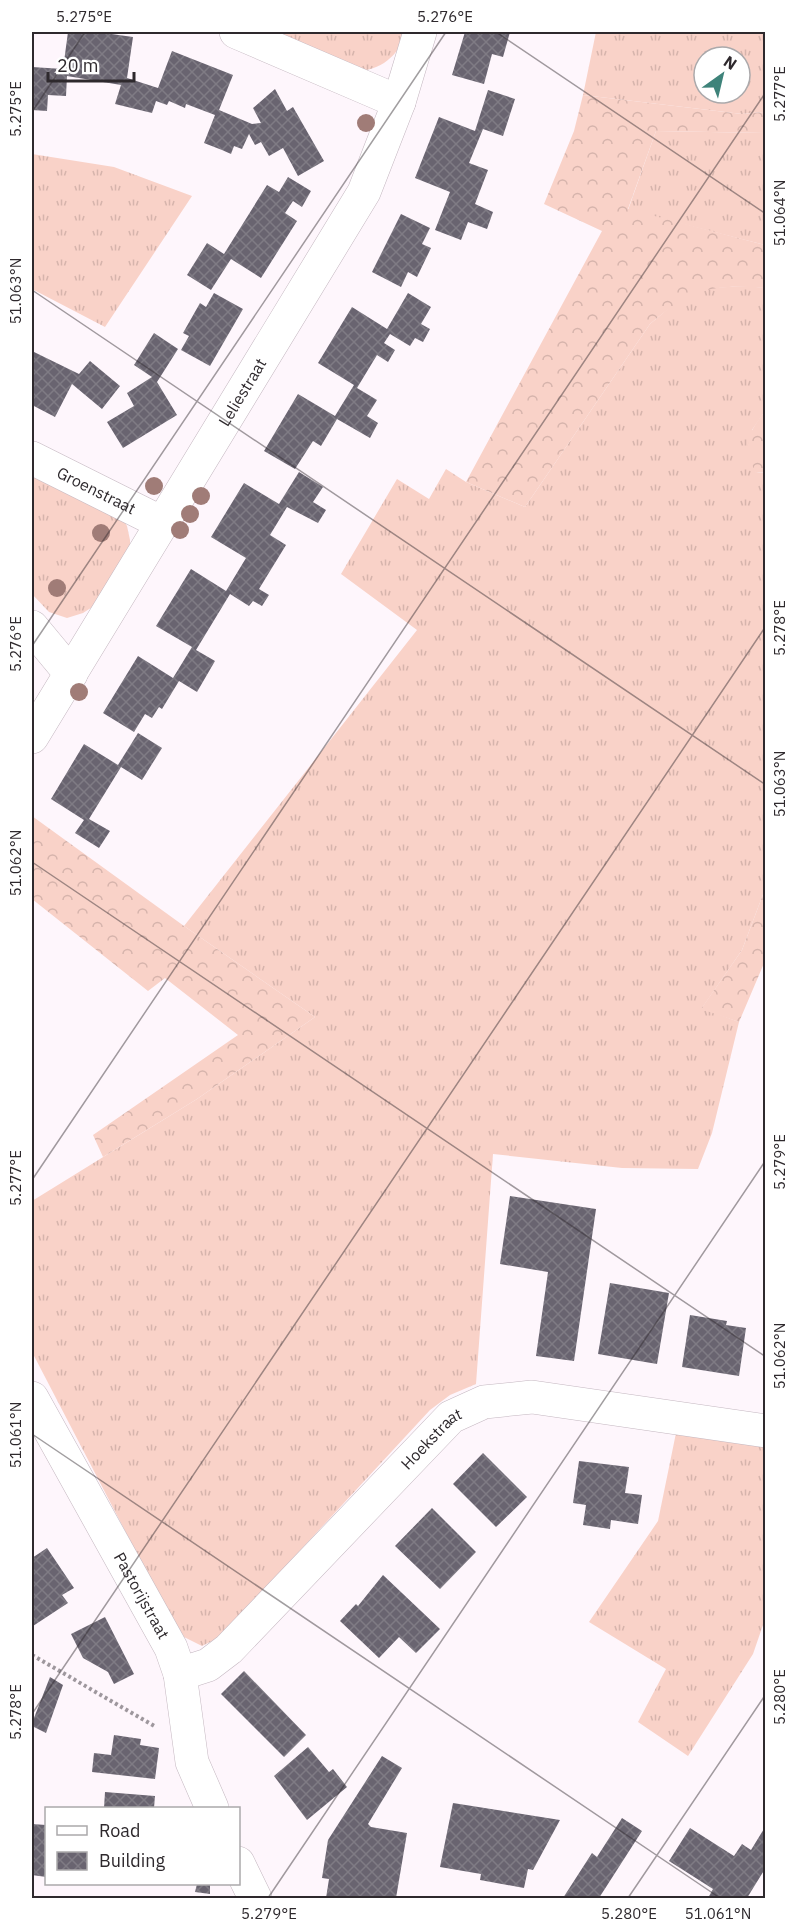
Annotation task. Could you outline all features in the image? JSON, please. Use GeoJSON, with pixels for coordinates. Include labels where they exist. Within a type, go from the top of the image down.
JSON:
{"type":"FeatureCollection","features":[{"type":"Feature","properties":{"kind":"street"},"geometry":{"type":"LineString","coordinates":[[236,32],[399,102]]}},
{"type":"Feature","properties":{"kind":"street","name":"Leliestraat"},"geometry":{"type":"LineString","coordinates":[[32,737],[364,192],[399,102],[420,32]]}},
{"type":"Feature","properties":{"kind":"street","name":"Groenstraat"},"geometry":{"type":"LineString","coordinates":[[32,458],[162,523]]}},
{"type":"Feature","properties":{"kind":"street"},"geometry":{"type":"LineString","coordinates":[[32,627],[71,674]]}},
{"type":"Feature","properties":{"kind":"street","name":"Hoekstraat"},"geometry":{"type":"LineString","coordinates":[[180,1674],[208,1665],[229,1649],[451,1417],[484,1402],[532,1397],[765,1431]]}},
{"type":"Feature","properties":{"kind":"street","name":"Pastorijstraat"},"geometry":{"type":"LineString","coordinates":[[32,1398],[161,1628],[180,1674],[186,1733],[192,1762],[211,1807]]}},
{"type":"Feature","properties":{"kind":"street"},"geometry":{"type":"LineString","coordinates":[[240,1867],[255,1899]]}},
{"type":"Feature","properties":{"kind":"path"},"geometry":{"type":"LineString","coordinates":[[32,1655],[153,1726],[186,1733]]}},
{"type":"Feature","properties":{"kind":"green space"},"geometry":{"type":"Polygon","coordinates":[[[258,32],[406,32],[399,48],[381,65],[356,71],[258,32]]]}},
{"type":"Feature","properties":{"kind":"green space"},"geometry":{"type":"Polygon","coordinates":[[[596,32],[765,32],[765,112],[742,114],[583,95],[596,32]]]}},
{"type":"Feature","properties":{"kind":"green space"},"geometry":{"type":"Polygon","coordinates":[[[583,95],[742,114],[765,112],[765,133],[656,131],[628,209],[765,245],[765,288],[730,287],[703,291],[678,303],[650,324],[525,507],[466,482],[602,231],[544,204],[574,131],[583,95]]]}},
{"type":"Feature","properties":{"kind":"green space"},"geometry":{"type":"Polygon","coordinates":[[[656,131],[765,133],[765,245],[628,210],[656,131]]]}},
{"type":"Feature","properties":{"kind":"green space"},"geometry":{"type":"Polygon","coordinates":[[[32,154],[114,167],[192,196],[105,327],[32,289],[32,154]]]}},
{"type":"Feature","properties":{"kind":"green space"},"geometry":{"type":"Polygon","coordinates":[[[748,286],[765,288],[765,411],[752,430],[756,473],[766,472],[765,889],[742,950],[702,1008],[739,1022],[712,1133],[698,1169],[622,1168],[493,1154],[476,1384],[450,1395],[430,1410],[220,1637],[202,1646],[184,1637],[160,1598],[32,1352],[32,1201],[197,1099],[315,1017],[184,926],[417,630],[341,574],[397,479],[429,499],[446,469],[466,482],[525,507],[650,324],[676,302],[706,288],[748,286]]]}},
{"type":"Feature","properties":{"kind":"green space"},"geometry":{"type":"Polygon","coordinates":[[[765,411],[765,472],[756,473],[749,455],[748,440],[765,411]]]}},
{"type":"Feature","properties":{"kind":"green space"},"geometry":{"type":"Polygon","coordinates":[[[32,466],[118,511],[127,526],[130,553],[100,602],[83,613],[67,618],[49,612],[32,594],[32,466]]]}},
{"type":"Feature","properties":{"kind":"green space"},"geometry":{"type":"Polygon","coordinates":[[[32,816],[315,1017],[197,1099],[103,1157],[93,1135],[238,1035],[165,978],[148,991],[32,899],[32,816]]]}},
{"type":"Feature","properties":{"kind":"green space"},"geometry":{"type":"Polygon","coordinates":[[[765,889],[765,961],[739,1022],[701,1009],[742,950],[765,889]]]}},
{"type":"Feature","properties":{"kind":"green space"},"geometry":{"type":"Polygon","coordinates":[[[676,1433],[765,1447],[765,1619],[753,1654],[688,1756],[638,1722],[666,1669],[589,1622],[658,1521],[676,1433]]]}},
{"type":"Feature","properties":{"kind":"building"},"geometry":{"type":"Polygon","coordinates":[[[68,32],[97,32],[133,37],[127,78],[158,88],[172,51],[233,75],[219,110],[252,124],[261,123],[253,108],[275,89],[287,111],[293,107],[324,161],[298,176],[283,148],[269,156],[261,142],[255,145],[249,134],[242,149],[234,146],[231,154],[204,143],[215,115],[186,104],[185,108],[169,101],[167,105],[156,101],[152,113],[115,104],[121,85],[67,76],[66,96],[48,95],[47,111],[32,110],[32,67],[63,69],[68,32]]]}},
{"type":"Feature","properties":{"kind":"building"},"geometry":{"type":"Polygon","coordinates":[[[465,32],[510,32],[503,57],[492,54],[484,84],[452,75],[465,32]]]}},
{"type":"Feature","properties":{"kind":"building"},"geometry":{"type":"Polygon","coordinates":[[[488,90],[515,99],[503,136],[483,129],[469,163],[488,170],[475,204],[493,212],[487,229],[468,222],[461,240],[435,230],[450,192],[415,178],[439,117],[475,131],[488,90]]]}},
{"type":"Feature","properties":{"kind":"building"},"geometry":{"type":"Polygon","coordinates":[[[288,177],[311,191],[302,207],[293,201],[285,213],[297,221],[261,278],[231,259],[211,290],[187,275],[207,243],[224,254],[267,185],[279,192],[288,177]]]}},
{"type":"Feature","properties":{"kind":"building"},"geometry":{"type":"Polygon","coordinates":[[[401,214],[430,228],[422,244],[431,248],[417,277],[408,272],[401,287],[372,272],[401,214]]]}},
{"type":"Feature","properties":{"kind":"building"},"geometry":{"type":"Polygon","coordinates":[[[214,293],[243,309],[210,366],[181,350],[189,336],[183,333],[200,303],[206,307],[214,293]]]}},
{"type":"Feature","properties":{"kind":"building"},"geometry":{"type":"Polygon","coordinates":[[[408,293],[431,307],[421,324],[430,329],[423,342],[415,338],[410,346],[390,334],[384,343],[395,350],[388,362],[377,355],[357,388],[377,400],[367,416],[378,423],[370,438],[337,419],[321,446],[313,441],[295,469],[264,451],[298,394],[335,416],[354,385],[318,363],[352,307],[387,329],[408,293]]]}},
{"type":"Feature","properties":{"kind":"building"},"geometry":{"type":"Polygon","coordinates":[[[154,333],[178,349],[157,382],[177,415],[123,448],[107,422],[134,406],[127,393],[152,377],[134,365],[154,333]]]}},
{"type":"Feature","properties":{"kind":"building"},"geometry":{"type":"Polygon","coordinates":[[[32,351],[79,374],[90,361],[120,386],[102,409],[72,384],[55,417],[32,405],[32,351]]]}},
{"type":"Feature","properties":{"kind":"building"},"geometry":{"type":"Polygon","coordinates":[[[299,472],[323,487],[313,502],[326,510],[318,523],[287,507],[270,535],[286,545],[259,589],[269,595],[262,606],[253,601],[249,606],[230,594],[196,650],[215,661],[197,692],[179,681],[162,709],[159,707],[152,718],[145,714],[134,732],[103,713],[138,656],[173,678],[192,647],[156,626],[191,569],[226,591],[246,558],[211,537],[244,483],[279,504],[299,472]]]}},
{"type":"Feature","properties":{"kind":"building"},"geometry":{"type":"Polygon","coordinates":[[[138,733],[162,748],[142,780],[121,767],[89,819],[110,831],[99,848],[75,833],[84,820],[51,799],[84,744],[118,765],[138,733]]]}},
{"type":"Feature","properties":{"kind":"building"},"geometry":{"type":"Polygon","coordinates":[[[510,1196],[596,1209],[574,1361],[536,1356],[548,1272],[500,1264],[510,1196]]]}},
{"type":"Feature","properties":{"kind":"building"},"geometry":{"type":"Polygon","coordinates":[[[610,1283],[669,1293],[657,1364],[598,1354],[610,1283]]]}},
{"type":"Feature","properties":{"kind":"building"},"geometry":{"type":"Polygon","coordinates":[[[690,1315],[727,1321],[726,1325],[746,1328],[739,1376],[682,1367],[690,1315]]]}},
{"type":"Feature","properties":{"kind":"building"},"geometry":{"type":"Polygon","coordinates":[[[483,1453],[527,1497],[496,1527],[453,1484],[483,1453]]]}},
{"type":"Feature","properties":{"kind":"building"},"geometry":{"type":"Polygon","coordinates":[[[579,1461],[629,1467],[625,1493],[642,1495],[638,1524],[611,1520],[610,1529],[583,1525],[586,1505],[573,1503],[579,1461]]]}},
{"type":"Feature","properties":{"kind":"building"},"geometry":{"type":"Polygon","coordinates":[[[432,1508],[476,1552],[440,1589],[395,1546],[432,1508]]]}},
{"type":"Feature","properties":{"kind":"building"},"geometry":{"type":"Polygon","coordinates":[[[47,1548],[74,1588],[62,1595],[68,1603],[33,1626],[32,1558],[47,1548]]]}},
{"type":"Feature","properties":{"kind":"building"},"geometry":{"type":"Polygon","coordinates":[[[383,1575],[440,1629],[416,1653],[399,1637],[379,1658],[340,1621],[356,1604],[358,1606],[383,1575]]]}},
{"type":"Feature","properties":{"kind":"building"},"geometry":{"type":"Polygon","coordinates":[[[105,1617],[134,1674],[114,1684],[108,1672],[83,1658],[71,1634],[105,1617]]]}},
{"type":"Feature","properties":{"kind":"building"},"geometry":{"type":"Polygon","coordinates":[[[244,1671],[306,1735],[284,1757],[221,1694],[244,1671]]]}},
{"type":"Feature","properties":{"kind":"building"},"geometry":{"type":"Polygon","coordinates":[[[50,1677],[63,1685],[46,1733],[32,1726],[32,1723],[50,1677]]]}},
{"type":"Feature","properties":{"kind":"building"},"geometry":{"type":"Polygon","coordinates":[[[114,1735],[141,1739],[140,1745],[159,1748],[155,1779],[92,1772],[94,1753],[111,1755],[114,1735]]]}},
{"type":"Feature","properties":{"kind":"building"},"geometry":{"type":"Polygon","coordinates":[[[308,1747],[329,1772],[333,1769],[347,1787],[307,1820],[274,1776],[308,1747]]]}},
{"type":"Feature","properties":{"kind":"building"},"geometry":{"type":"Polygon","coordinates":[[[382,1756],[402,1768],[368,1824],[371,1827],[407,1833],[396,1898],[326,1898],[329,1879],[322,1878],[328,1840],[382,1756]]]}},
{"type":"Feature","properties":{"kind":"building"},"geometry":{"type":"Polygon","coordinates":[[[105,1792],[155,1796],[154,1807],[104,1807],[105,1792]]]}},
{"type":"Feature","properties":{"kind":"building"},"geometry":{"type":"Polygon","coordinates":[[[453,1803],[560,1820],[533,1870],[528,1869],[524,1888],[480,1880],[481,1874],[440,1867],[453,1803]]]}},
{"type":"Feature","properties":{"kind":"building"},"geometry":{"type":"Polygon","coordinates":[[[622,1818],[642,1831],[599,1898],[563,1898],[592,1853],[597,1857],[622,1818]]]}},
{"type":"Feature","properties":{"kind":"building"},"geometry":{"type":"Polygon","coordinates":[[[32,1824],[45,1825],[45,1877],[32,1875],[32,1824]]]}},
{"type":"Feature","properties":{"kind":"building"},"geometry":{"type":"Polygon","coordinates":[[[765,1827],[765,1869],[747,1898],[708,1898],[713,1889],[669,1861],[690,1828],[734,1856],[742,1844],[751,1850],[765,1827]]]}},
{"type":"Feature","properties":{"kind":"building"},"geometry":{"type":"Polygon","coordinates":[[[197,1885],[210,1885],[210,1894],[195,1892],[197,1885]]]}}]}
